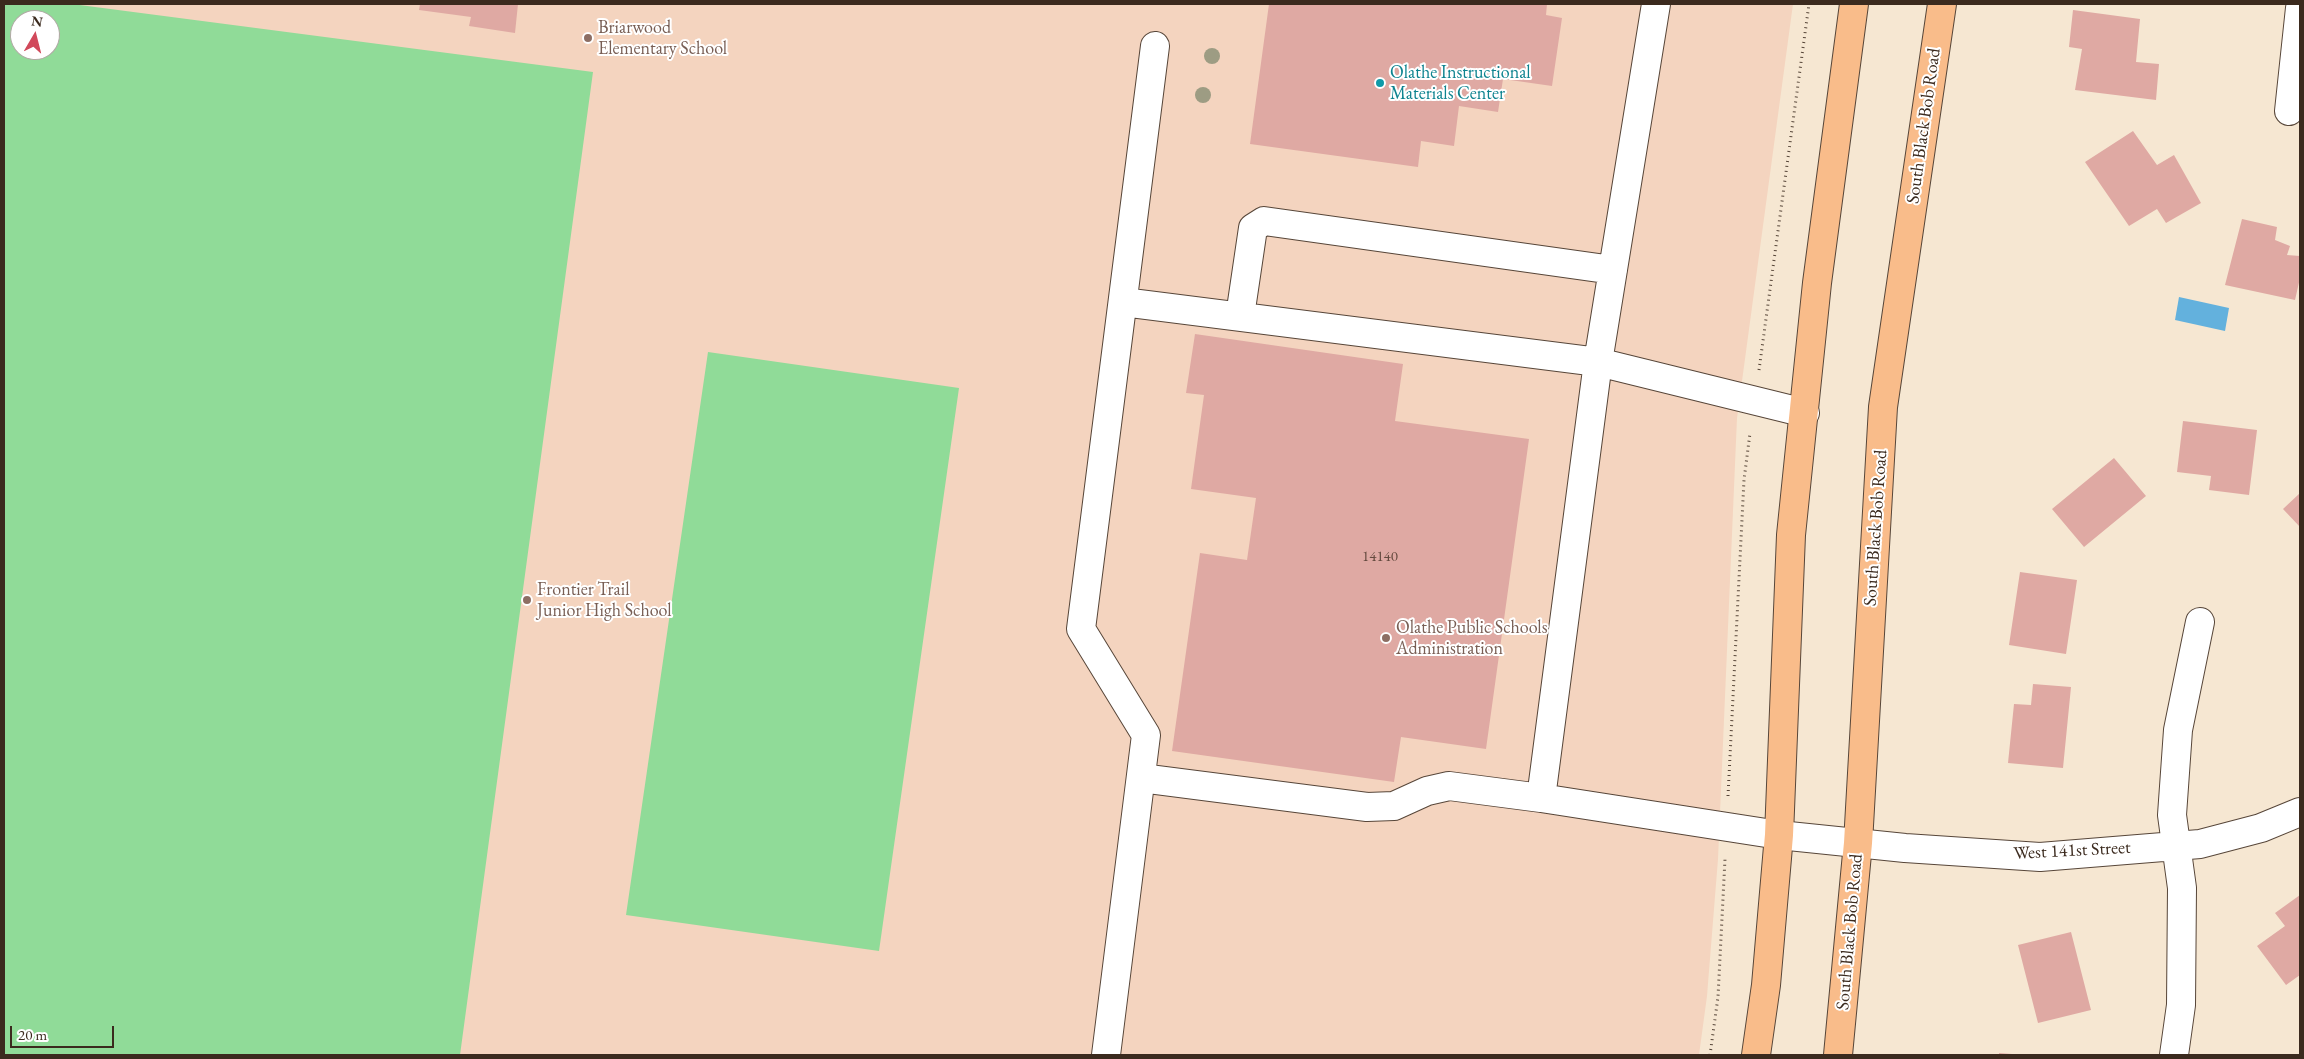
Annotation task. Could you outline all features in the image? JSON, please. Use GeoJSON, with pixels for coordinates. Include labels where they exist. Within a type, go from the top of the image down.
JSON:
{"type":"FeatureCollection","features":[{"type":"Feature","properties":{"kind":"main road"},"geometry":{"type":"LineString","coordinates":[[1756,1055],[1766,985],[1779,835],[1791,535],[1817,283],[1854,4]]}},
{"type":"Feature","properties":{"kind":"main road","name":"South Black Bob Road"},"geometry":{"type":"LineString","coordinates":[[1838,1055],[1858,843],[1883,407],[1942,4]]}},
{"type":"Feature","properties":{"kind":"street"},"geometry":{"type":"LineString","coordinates":[[1541,798],[1598,362],[1656,4]]}},
{"type":"Feature","properties":{"kind":"street"},"geometry":{"type":"LineString","coordinates":[[2290,111],[2300,8]]}},
{"type":"Feature","properties":{"kind":"street"},"geometry":{"type":"LineString","coordinates":[[1106,1055],[1146,735],[1081,629],[1155,46]]}},
{"type":"Feature","properties":{"kind":"street"},"geometry":{"type":"LineString","coordinates":[[1240,316],[1254,228],[1264,221],[1613,270]]}},
{"type":"Feature","properties":{"kind":"street"},"geometry":{"type":"LineString","coordinates":[[1122,302],[1598,362],[1805,413]]}},
{"type":"Feature","properties":{"kind":"street"},"geometry":{"type":"LineString","coordinates":[[2174,1055],[2181,1005],[2182,888],[2172,814],[2178,730],[2200,622]]}},
{"type":"Feature","properties":{"kind":"street","name":"West 141st Street"},"geometry":{"type":"LineString","coordinates":[[1141,778],[1367,807],[1394,806],[1427,791],[1450,786],[1541,798],[1779,835],[2040,857],[2200,844],[2261,828],[2300,812]]}},
{"type":"Feature","properties":{"kind":"path"},"geometry":{"type":"LineString","coordinates":[[1710,1055],[1718,997],[1744,480],[1809,4]]}},
{"type":"Feature","properties":{"kind":"shaded area"},"geometry":{"type":"Polygon","coordinates":[[[4,4],[1793,4],[1737,418],[1718,859],[1707,996],[1699,1055],[4,1055],[4,4]]]}},
{"type":"Feature","properties":{"kind":"green space"},"geometry":{"type":"Polygon","coordinates":[[[4,4],[72,4],[593,72],[460,1055],[4,1055],[4,4]]]}},
{"type":"Feature","properties":{"kind":"green space"},"geometry":{"type":"Polygon","coordinates":[[[708,352],[959,388],[879,951],[626,915],[708,352]]]}},
{"type":"Feature","properties":{"kind":"water"},"geometry":{"type":"Polygon","coordinates":[[[2179,297],[2229,308],[2225,331],[2175,320],[2179,297]]]}},
{"type":"Feature","properties":{"kind":"building"},"geometry":{"type":"Polygon","coordinates":[[[420,4],[518,4],[515,33],[469,26],[471,17],[419,10],[420,4]]]}},
{"type":"Feature","properties":{"kind":"building","name":"Olathe Instructional Materials Center"},"geometry":{"type":"Polygon","coordinates":[[[1269,4],[1547,4],[1546,15],[1562,18],[1552,86],[1503,79],[1498,112],[1459,106],[1454,146],[1421,141],[1418,167],[1250,144],[1269,4]]]}},
{"type":"Feature","properties":{"kind":"building"},"geometry":{"type":"Polygon","coordinates":[[[2073,10],[2140,19],[2136,62],[2159,64],[2156,100],[2075,90],[2082,49],[2069,47],[2073,10]]]}},
{"type":"Feature","properties":{"kind":"building"},"geometry":{"type":"Polygon","coordinates":[[[2133,131],[2157,165],[2174,155],[2201,203],[2166,223],[2157,209],[2129,226],[2085,162],[2133,131]]]}},
{"type":"Feature","properties":{"kind":"building"},"geometry":{"type":"Polygon","coordinates":[[[2242,219],[2277,227],[2275,240],[2290,246],[2287,255],[2300,256],[2300,278],[2295,300],[2225,285],[2242,219]]]}},
{"type":"Feature","properties":{"kind":"building"},"geometry":{"type":"Polygon","coordinates":[[[1195,334],[1403,364],[1395,421],[1529,439],[1486,749],[1401,737],[1394,782],[1172,751],[1200,553],[1247,560],[1256,498],[1191,489],[1204,395],[1186,393],[1195,334]]]}},
{"type":"Feature","properties":{"kind":"building"},"geometry":{"type":"Polygon","coordinates":[[[2183,421],[2257,430],[2249,495],[2209,490],[2211,476],[2177,472],[2183,421]]]}},
{"type":"Feature","properties":{"kind":"building"},"geometry":{"type":"Polygon","coordinates":[[[2114,458],[2146,496],[2084,547],[2052,509],[2114,458]]]}},
{"type":"Feature","properties":{"kind":"building"},"geometry":{"type":"Polygon","coordinates":[[[2300,493],[2300,527],[2283,509],[2300,493]]]}},
{"type":"Feature","properties":{"kind":"building"},"geometry":{"type":"Polygon","coordinates":[[[2020,572],[2077,580],[2066,654],[2009,645],[2020,572]]]}},
{"type":"Feature","properties":{"kind":"building"},"geometry":{"type":"Polygon","coordinates":[[[2033,684],[2071,687],[2063,768],[2008,763],[2014,704],[2031,705],[2033,684]]]}},
{"type":"Feature","properties":{"kind":"building"},"geometry":{"type":"Polygon","coordinates":[[[2300,895],[2300,975],[2286,985],[2257,946],[2285,926],[2275,913],[2300,895]]]}},
{"type":"Feature","properties":{"kind":"building"},"geometry":{"type":"Polygon","coordinates":[[[2071,932],[2091,1010],[2038,1023],[2018,945],[2071,932]]]}},
{"type":"Feature","properties":{"kind":"building"},"geometry":{"type":"Polygon","coordinates":[[[1999,1053],[2012,1054],[1999,1055],[1999,1053]]]}},
{"type":"Feature","properties":{"kind":"place","name":"Briarwood Elementary School"},"geometry":{"type":"Point","coordinates":[588,38]}},
{"type":"Feature","properties":{"kind":"place","name":"Olathe Instructional Materials Center"},"geometry":{"type":"Point","coordinates":[1380,83]}},
{"type":"Feature","properties":{"kind":"place","name":"Frontier Trail Junior High School"},"geometry":{"type":"Point","coordinates":[527,600]}},
{"type":"Feature","properties":{"kind":"place","name":"Olathe Public Schools Administration"},"geometry":{"type":"Point","coordinates":[1386,638]}}]}
